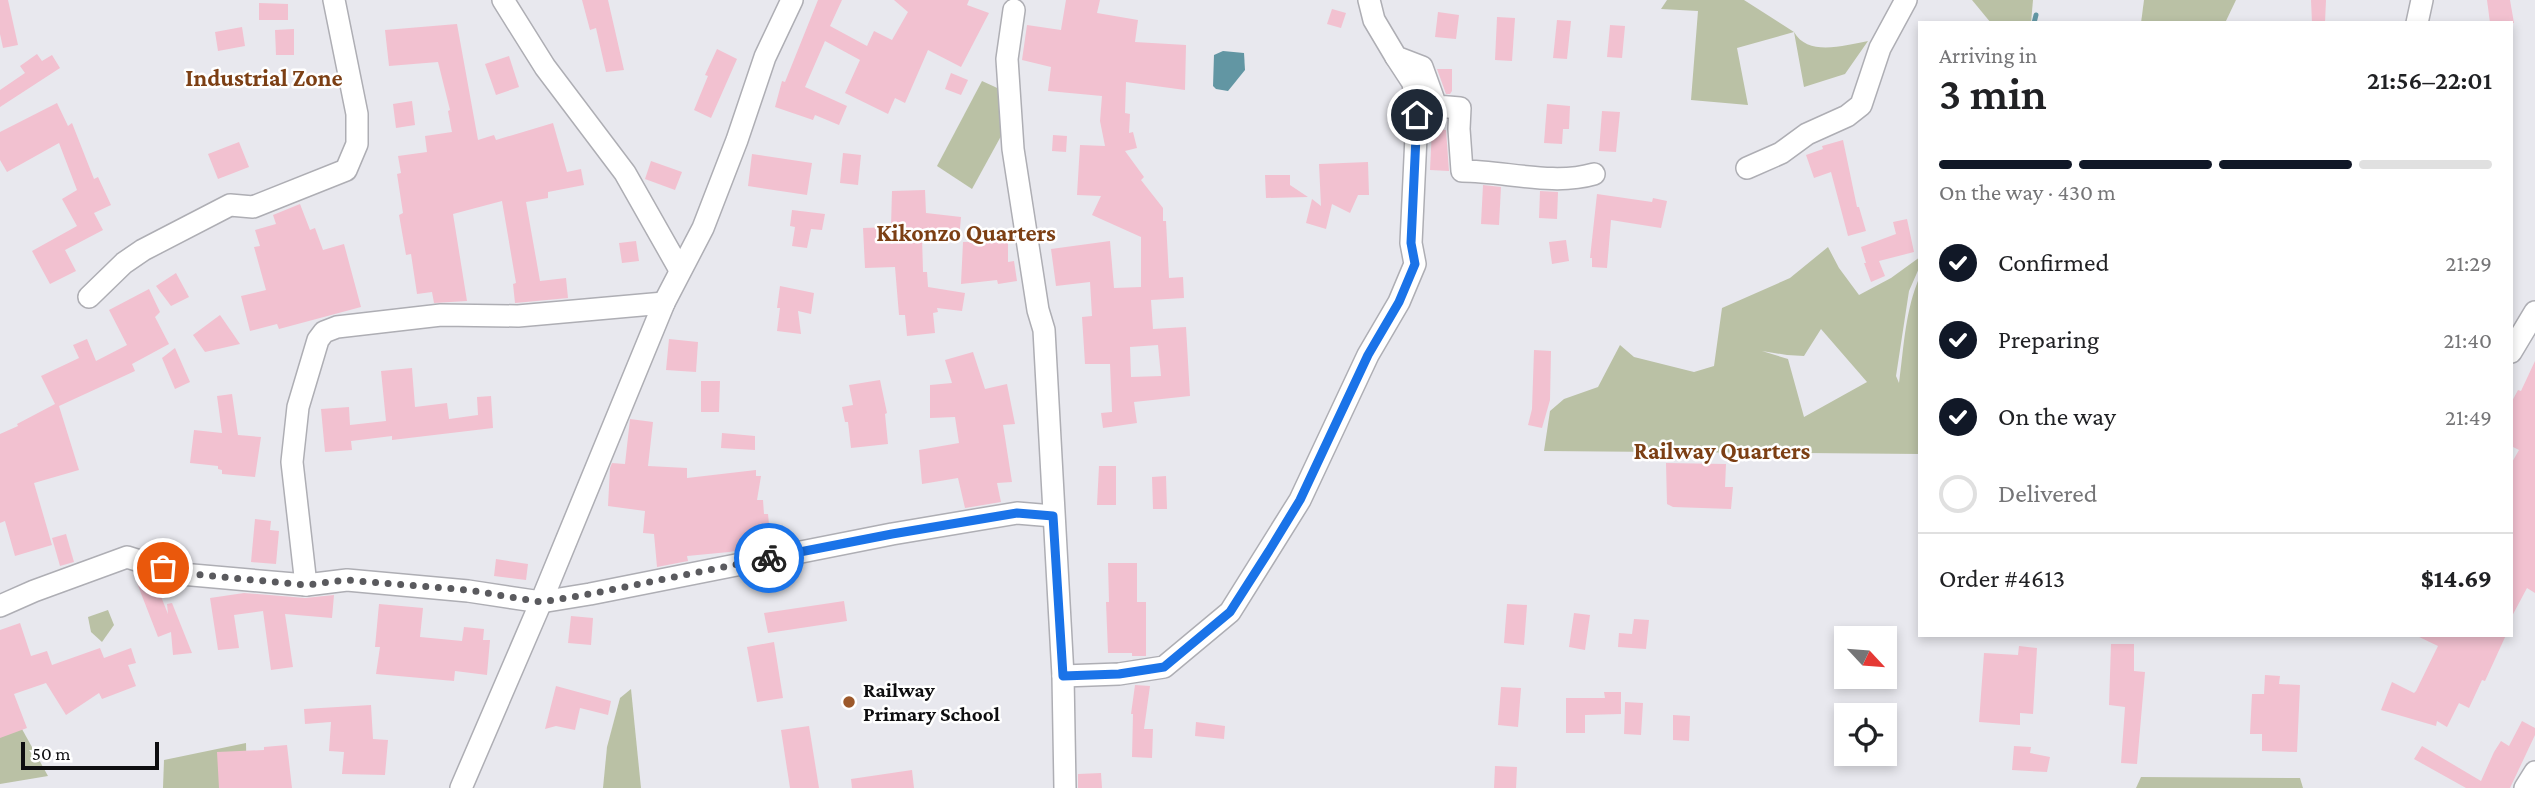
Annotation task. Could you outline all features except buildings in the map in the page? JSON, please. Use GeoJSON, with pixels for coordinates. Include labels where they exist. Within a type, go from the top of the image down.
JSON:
{"type":"FeatureCollection","features":[{"type":"Feature","properties":{"kind":"street"},"geometry":{"type":"LineString","coordinates":[[89,297],[124,263],[142,250],[230,205],[253,207],[345,170],[357,144],[357,114],[334,0]]}},
{"type":"Feature","properties":{"kind":"street"},"geometry":{"type":"LineString","coordinates":[[503,0],[545,67],[625,173],[680,270]]}},
{"type":"Feature","properties":{"kind":"street"},"geometry":{"type":"LineString","coordinates":[[461,788],[664,303],[703,228],[765,57],[792,0]]}},
{"type":"Feature","properties":{"kind":"street"},"geometry":{"type":"LineString","coordinates":[[1063,676],[1119,674],[1164,667],[1230,612],[1300,500],[1368,355],[1399,302],[1415,264],[1411,243],[1417,115],[1413,83],[1374,20],[1369,0]]}},
{"type":"Feature","properties":{"kind":"street"},"geometry":{"type":"LineString","coordinates":[[1747,168],[1781,153],[1807,134],[1847,116],[1861,105],[1880,48],[1906,0]]}},
{"type":"Feature","properties":{"kind":"street"},"geometry":{"type":"LineString","coordinates":[[2417,21],[2421,0]]}},
{"type":"Feature","properties":{"kind":"street"},"geometry":{"type":"LineString","coordinates":[[1014,10],[1007,59],[1013,149],[1038,310],[1044,330],[1063,676],[1065,788]]}},
{"type":"Feature","properties":{"kind":"street"},"geometry":{"type":"LineString","coordinates":[[1396,57],[1422,66],[1436,106],[1460,108],[1462,171],[1490,171],[1537,177],[1582,177],[1594,174]]}},
{"type":"Feature","properties":{"kind":"street"},"geometry":{"type":"LineString","coordinates":[[306,585],[292,461],[298,407],[314,348],[324,332],[337,327],[441,315],[518,316],[664,303]]}},
{"type":"Feature","properties":{"kind":"street"},"geometry":{"type":"LineString","coordinates":[[2513,349],[2535,312]]}},
{"type":"Feature","properties":{"kind":"street"},"geometry":{"type":"LineString","coordinates":[[0,606],[127,557],[181,573],[306,585],[346,580],[468,590],[541,602],[979,519],[1017,513],[1053,516]]}},
{"type":"Feature","properties":{"kind":"street"},"geometry":{"type":"LineString","coordinates":[[2525,788],[2535,772]]}},
{"type":"Feature","properties":{"kind":"green space"},"geometry":{"type":"Polygon","coordinates":[[[1667,0],[1744,0],[1794,32],[1737,48],[1748,105],[1691,100],[1698,11],[1661,9],[1667,0]]]}},
{"type":"Feature","properties":{"kind":"green space"},"geometry":{"type":"Polygon","coordinates":[[[1972,0],[2033,0],[2031,21],[1989,21],[1972,0]]]}},
{"type":"Feature","properties":{"kind":"green space"},"geometry":{"type":"Polygon","coordinates":[[[2144,0],[2236,0],[2226,21],[2141,21],[2144,0]]]}},
{"type":"Feature","properties":{"kind":"green space"},"geometry":{"type":"Polygon","coordinates":[[[1794,32],[1808,45],[1818,47],[1838,47],[1868,41],[1845,74],[1804,87],[1794,32]]]}},
{"type":"Feature","properties":{"kind":"green space"},"geometry":{"type":"Polygon","coordinates":[[[982,81],[1006,92],[1006,127],[972,189],[937,166],[982,81]]]}},
{"type":"Feature","properties":{"kind":"green space"},"geometry":{"type":"Polygon","coordinates":[[[1828,247],[1839,268],[1859,295],[1891,278],[1918,258],[1918,271],[1909,291],[1896,376],[1899,383],[1908,315],[1918,281],[1918,454],[1544,451],[1550,411],[1564,399],[1598,387],[1620,345],[1634,357],[1694,372],[1714,366],[1722,308],[1790,278],[1828,247]],[[1821,329],[1804,356],[1762,351],[1788,359],[1804,417],[1867,382],[1821,329]]]}},
{"type":"Feature","properties":{"kind":"green space"},"geometry":{"type":"Polygon","coordinates":[[[108,610],[114,625],[102,642],[91,632],[88,617],[108,610]]]}},
{"type":"Feature","properties":{"kind":"green space"},"geometry":{"type":"Polygon","coordinates":[[[631,689],[641,788],[603,788],[607,747],[620,698],[631,689]]]}},
{"type":"Feature","properties":{"kind":"green space"},"geometry":{"type":"Polygon","coordinates":[[[7,702],[48,776],[0,784],[0,705],[7,702]]]}},
{"type":"Feature","properties":{"kind":"green space"},"geometry":{"type":"Polygon","coordinates":[[[246,743],[247,788],[163,788],[164,760],[246,743]]]}},
{"type":"Feature","properties":{"kind":"green space"},"geometry":{"type":"Polygon","coordinates":[[[2141,777],[2300,778],[2303,788],[2136,788],[2141,777]]]}},
{"type":"Feature","properties":{"kind":"water"},"geometry":{"type":"Polygon","coordinates":[[[1223,51],[1244,53],[1245,70],[1228,91],[1213,86],[1214,55],[1223,51]]]}},
{"type":"Feature","properties":{"kind":"waterway"},"geometry":{"type":"LineString","coordinates":[[2034,21],[2036,15]]}},
{"type":"Feature","properties":{"kind":"way so far"},"geometry":{"type":"LineString","coordinates":[[163,568],[181,573],[306,585],[346,580],[468,590],[541,602],[769,558]]}},
{"type":"Feature","properties":{"kind":"place","name":"Railway Primary School"},"geometry":{"type":"Point","coordinates":[849,702]}},
{"type":"Feature","properties":{"kind":"district","name":"Industrial Zone"},"geometry":{"type":"Point","coordinates":[264,77]}},
{"type":"Feature","properties":{"kind":"district","name":"Kikonzo Quarters"},"geometry":{"type":"Point","coordinates":[966,232]}},
{"type":"Feature","properties":{"kind":"district","name":"Railway Quarters"},"geometry":{"type":"Point","coordinates":[1722,450]}},
{"type":"Feature","properties":{"kind":"route"},"geometry":{"type":"LineString","coordinates":[[769,558],[1017,513],[1053,516],[1063,676],[1119,674],[1164,667],[1230,612],[1300,500],[1368,355],[1399,302],[1415,264],[1411,243],[1417,115]]}}]}
